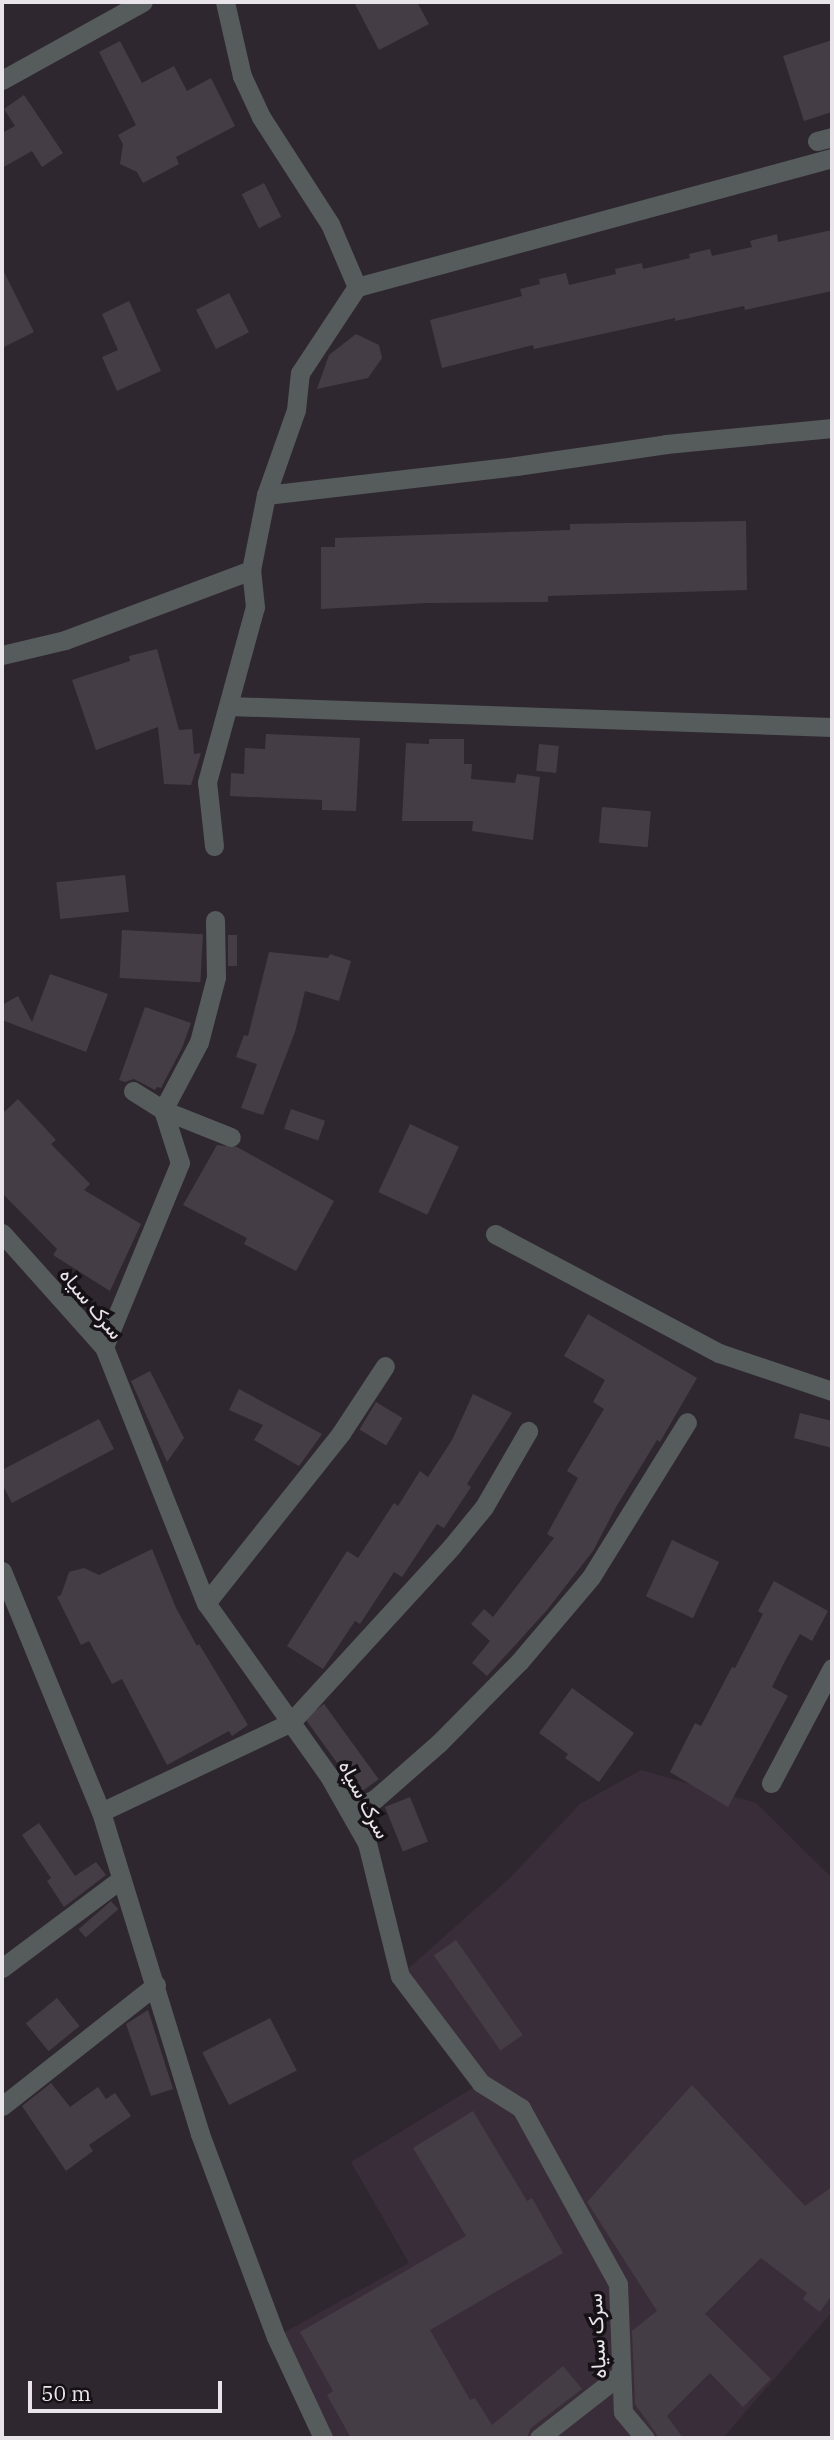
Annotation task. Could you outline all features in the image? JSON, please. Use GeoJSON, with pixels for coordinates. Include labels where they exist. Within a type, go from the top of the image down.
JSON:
{"type":"FeatureCollection","features":[{"type":"Feature","properties":{"kind":"street"},"geometry":{"type":"LineString","coordinates":[[2,80],[143,2]]}},
{"type":"Feature","properties":{"kind":"street"},"geometry":{"type":"LineString","coordinates":[[228,3],[247,86],[261,117],[330,224],[357,287]]}},
{"type":"Feature","properties":{"kind":"street"},"geometry":{"type":"LineString","coordinates":[[214,846],[207,782],[255,607],[251,570],[265,495],[296,410],[300,373],[357,287],[832,158]]}},
{"type":"Feature","properties":{"kind":"street"},"geometry":{"type":"LineString","coordinates":[[265,495],[516,466],[666,444],[832,428]]}},
{"type":"Feature","properties":{"kind":"street"},"geometry":{"type":"LineString","coordinates":[[2,656],[65,640],[251,570]]}},
{"type":"Feature","properties":{"kind":"street"},"geometry":{"type":"LineString","coordinates":[[229,706],[832,727]]}},
{"type":"Feature","properties":{"kind":"street"},"geometry":{"type":"LineString","coordinates":[[104,1347],[180,1163],[163,1110],[199,1042],[216,977],[215,920]]}},
{"type":"Feature","properties":{"kind":"street"},"geometry":{"type":"LineString","coordinates":[[133,1091],[163,1110],[231,1137]]}},
{"type":"Feature","properties":{"kind":"street","name":"سرک سیاه"},"geometry":{"type":"LineString","coordinates":[[2,1233],[104,1347],[206,1603],[329,1776],[367,1843],[400,1976],[481,2083],[521,2108],[618,2284],[623,2412],[645,2438]]}},
{"type":"Feature","properties":{"kind":"street"},"geometry":{"type":"LineString","coordinates":[[495,1234],[719,1353],[832,1391]]}},
{"type":"Feature","properties":{"kind":"street"},"geometry":{"type":"LineString","coordinates":[[206,1603],[341,1433],[385,1366]]}},
{"type":"Feature","properties":{"kind":"street"},"geometry":{"type":"LineString","coordinates":[[349,1811],[375,1799],[519,1662],[591,1577],[687,1422]]}},
{"type":"Feature","properties":{"kind":"street"},"geometry":{"type":"LineString","coordinates":[[101,1812],[291,1722],[452,1546],[484,1507],[528,1431]]}},
{"type":"Feature","properties":{"kind":"street"},"geometry":{"type":"LineString","coordinates":[[2,1571],[101,1812],[200,2134],[276,2337],[323,2438]]}},
{"type":"Feature","properties":{"kind":"street"},"geometry":{"type":"LineString","coordinates":[[771,1783],[832,1668]]}},
{"type":"Feature","properties":{"kind":"street"},"geometry":{"type":"LineString","coordinates":[[2,1968],[121,1879]]}},
{"type":"Feature","properties":{"kind":"street"},"geometry":{"type":"LineString","coordinates":[[2,2106],[156,1985]]}},
{"type":"Feature","properties":{"kind":"street"},"geometry":{"type":"LineString","coordinates":[[539,2438],[621,2374]]}},
{"type":"Feature","properties":{"kind":"shaded area"},"geometry":{"type":"Polygon","coordinates":[[[641,1770],[756,1803],[832,1878],[832,2312],[723,2438],[323,2438],[276,2337],[409,2263],[351,2162],[481,2083],[400,1976],[511,1877],[580,1804],[641,1770]]]}},
{"type":"Feature","properties":{"kind":"building"},"geometry":{"type":"Polygon","coordinates":[[[354,2],[417,2],[429,24],[379,50],[354,2]]]}},
{"type":"Feature","properties":{"kind":"building"},"geometry":{"type":"Polygon","coordinates":[[[832,40],[832,112],[804,121],[783,56],[832,40]]]}},
{"type":"Feature","properties":{"kind":"building"},"geometry":{"type":"Polygon","coordinates":[[[120,41],[142,83],[174,66],[187,91],[211,78],[235,126],[176,157],[179,164],[143,183],[137,172],[120,164],[123,144],[118,135],[136,125],[99,52],[120,41]]]}},
{"type":"Feature","properties":{"kind":"building"},"geometry":{"type":"Polygon","coordinates":[[[24,95],[63,153],[42,167],[32,151],[2,168],[2,133],[15,126],[4,109],[24,95]]]}},
{"type":"Feature","properties":{"kind":"building"},"geometry":{"type":"Polygon","coordinates":[[[264,183],[281,217],[259,228],[242,194],[264,183]]]}},
{"type":"Feature","properties":{"kind":"building"},"geometry":{"type":"Polygon","coordinates":[[[832,230],[832,291],[745,310],[744,306],[675,321],[675,318],[534,349],[533,345],[442,368],[430,320],[522,296],[520,289],[540,284],[539,279],[566,273],[569,285],[616,274],[615,269],[642,263],[643,269],[690,258],[689,254],[710,249],[712,256],[752,247],[750,241],[777,234],[778,242],[832,230]]]}},
{"type":"Feature","properties":{"kind":"building"},"geometry":{"type":"Polygon","coordinates":[[[2,268],[34,332],[2,348],[2,268]]]}},
{"type":"Feature","properties":{"kind":"building"},"geometry":{"type":"Polygon","coordinates":[[[229,293],[249,332],[216,349],[196,310],[229,293]]]}},
{"type":"Feature","properties":{"kind":"building"},"geometry":{"type":"Polygon","coordinates":[[[129,301],[161,371],[117,391],[102,357],[118,350],[102,314],[129,301]]]}},
{"type":"Feature","properties":{"kind":"building"},"geometry":{"type":"Polygon","coordinates":[[[356,334],[379,345],[382,358],[368,378],[317,389],[329,355],[356,334]]]}},
{"type":"Feature","properties":{"kind":"building"},"geometry":{"type":"Polygon","coordinates":[[[746,521],[747,590],[548,596],[548,602],[427,603],[321,609],[321,547],[335,547],[335,538],[570,530],[570,524],[746,521]]]}},
{"type":"Feature","properties":{"kind":"building"},"geometry":{"type":"Polygon","coordinates":[[[157,649],[179,730],[192,729],[194,754],[201,753],[191,785],[164,784],[158,727],[96,750],[72,680],[130,661],[129,656],[157,649]]]}},
{"type":"Feature","properties":{"kind":"building"},"geometry":{"type":"Polygon","coordinates":[[[266,734],[360,738],[356,811],[322,810],[322,800],[230,796],[231,773],[244,774],[245,748],[265,749],[266,734]]]}},
{"type":"Feature","properties":{"kind":"building"},"geometry":{"type":"Polygon","coordinates":[[[429,739],[464,739],[464,764],[472,764],[471,779],[515,783],[517,774],[540,777],[533,840],[472,831],[473,821],[402,821],[406,743],[429,744],[429,739]]]}},
{"type":"Feature","properties":{"kind":"building"},"geometry":{"type":"Polygon","coordinates":[[[539,744],[559,746],[556,773],[536,771],[539,744]]]}},
{"type":"Feature","properties":{"kind":"building"},"geometry":{"type":"Polygon","coordinates":[[[602,807],[651,811],[648,847],[599,843],[602,807]]]}},
{"type":"Feature","properties":{"kind":"building"},"geometry":{"type":"Polygon","coordinates":[[[125,875],[129,912],[60,919],[56,882],[125,875]]]}},
{"type":"Feature","properties":{"kind":"building"},"geometry":{"type":"Polygon","coordinates":[[[122,930],[203,934],[200,982],[119,978],[122,930]]]}},
{"type":"Feature","properties":{"kind":"building"},"geometry":{"type":"Polygon","coordinates":[[[228,935],[237,935],[237,966],[228,966],[228,935]]]}},
{"type":"Feature","properties":{"kind":"building"},"geometry":{"type":"Polygon","coordinates":[[[269,952],[328,958],[330,954],[351,961],[339,1001],[305,991],[295,1032],[263,1115],[241,1108],[257,1064],[236,1057],[244,1035],[248,1036],[269,952]]]}},
{"type":"Feature","properties":{"kind":"building"},"geometry":{"type":"Polygon","coordinates":[[[50,974],[108,994],[86,1052],[2,1020],[2,1005],[18,996],[32,1022],[50,974]]]}},
{"type":"Feature","properties":{"kind":"building"},"geometry":{"type":"Polygon","coordinates":[[[145,1007],[191,1023],[182,1048],[161,1088],[157,1087],[155,1090],[134,1079],[125,1082],[119,1080],[145,1007]]]}},
{"type":"Feature","properties":{"kind":"building"},"geometry":{"type":"Polygon","coordinates":[[[18,1099],[56,1140],[51,1144],[90,1184],[84,1190],[141,1224],[110,1291],[53,1255],[57,1249],[2,1193],[2,1114],[18,1099]]]}},
{"type":"Feature","properties":{"kind":"building"},"geometry":{"type":"Polygon","coordinates":[[[291,1109],[325,1121],[318,1141],[284,1129],[291,1109]]]}},
{"type":"Feature","properties":{"kind":"building"},"geometry":{"type":"Polygon","coordinates":[[[410,1124],[459,1147],[427,1215],[378,1192],[410,1124]]]}},
{"type":"Feature","properties":{"kind":"building"},"geometry":{"type":"Polygon","coordinates":[[[217,1145],[237,1147],[334,1201],[296,1271],[244,1244],[247,1238],[183,1205],[217,1145]]]}},
{"type":"Feature","properties":{"kind":"building"},"geometry":{"type":"Polygon","coordinates":[[[588,1314],[697,1378],[660,1442],[657,1440],[616,1507],[593,1551],[547,1610],[487,1676],[472,1663],[490,1641],[471,1624],[484,1609],[493,1617],[554,1538],[547,1534],[578,1478],[567,1471],[604,1409],[593,1402],[605,1380],[564,1356],[588,1314]]]}},
{"type":"Feature","properties":{"kind":"building"},"geometry":{"type":"Polygon","coordinates":[[[150,1371],[184,1438],[167,1462],[131,1381],[150,1371]]]}},
{"type":"Feature","properties":{"kind":"building"},"geometry":{"type":"Polygon","coordinates":[[[239,1389],[322,1434],[299,1466],[254,1440],[263,1425],[229,1410],[239,1389]]]}},
{"type":"Feature","properties":{"kind":"building"},"geometry":{"type":"Polygon","coordinates":[[[473,1394],[512,1413],[467,1484],[471,1487],[444,1528],[437,1524],[402,1577],[394,1572],[360,1624],[355,1621],[323,1669],[287,1646],[347,1551],[358,1558],[394,1503],[398,1506],[420,1471],[428,1477],[452,1440],[473,1394]]]}},
{"type":"Feature","properties":{"kind":"building"},"geometry":{"type":"Polygon","coordinates":[[[376,1402],[403,1418],[386,1445],[360,1429],[376,1402]]]}},
{"type":"Feature","properties":{"kind":"building"},"geometry":{"type":"Polygon","coordinates":[[[800,1413],[832,1421],[832,1448],[794,1438],[800,1413]]]}},
{"type":"Feature","properties":{"kind":"building"},"geometry":{"type":"Polygon","coordinates":[[[99,1419],[114,1449],[12,1503],[2,1484],[2,1470],[99,1419]]]}},
{"type":"Feature","properties":{"kind":"building"},"geometry":{"type":"Polygon","coordinates":[[[672,1540],[719,1562],[693,1618],[646,1596],[672,1540]]]}},
{"type":"Feature","properties":{"kind":"building"},"geometry":{"type":"Polygon","coordinates":[[[152,1549],[176,1608],[248,1725],[232,1736],[229,1731],[167,1765],[122,1679],[112,1684],[89,1641],[81,1645],[57,1597],[61,1595],[69,1572],[84,1568],[99,1575],[152,1549]]]}},
{"type":"Feature","properties":{"kind":"building"},"geometry":{"type":"Polygon","coordinates":[[[774,1581],[828,1611],[812,1641],[800,1634],[785,1661],[772,1687],[788,1696],[728,1807],[670,1772],[695,1723],[701,1726],[732,1667],[735,1668],[763,1614],[758,1611],[774,1581]]]}},
{"type":"Feature","properties":{"kind":"building"},"geometry":{"type":"Polygon","coordinates":[[[572,1688],[634,1733],[599,1782],[565,1758],[568,1754],[539,1733],[572,1688]]]}},
{"type":"Feature","properties":{"kind":"building"},"geometry":{"type":"Polygon","coordinates":[[[324,1704],[379,1779],[359,1793],[305,1718],[324,1704]]]}},
{"type":"Feature","properties":{"kind":"building"},"geometry":{"type":"Polygon","coordinates":[[[410,1797],[428,1842],[403,1852],[385,1807],[410,1797]]]}},
{"type":"Feature","properties":{"kind":"building"},"geometry":{"type":"Polygon","coordinates":[[[39,1823],[75,1876],[96,1862],[106,1875],[64,1907],[47,1881],[51,1878],[22,1835],[39,1823]]]}},
{"type":"Feature","properties":{"kind":"building"},"geometry":{"type":"Polygon","coordinates":[[[111,1901],[118,1909],[86,1938],[79,1929],[111,1901]]]}},
{"type":"Feature","properties":{"kind":"building"},"geometry":{"type":"Polygon","coordinates":[[[456,1940],[523,2035],[500,2051],[434,1955],[456,1940]]]}},
{"type":"Feature","properties":{"kind":"building"},"geometry":{"type":"Polygon","coordinates":[[[57,1998],[80,2026],[49,2051],[26,2023],[57,1998]]]}},
{"type":"Feature","properties":{"kind":"building"},"geometry":{"type":"Polygon","coordinates":[[[148,2010],[173,2089],[151,2096],[126,2024],[148,2010]]]}},
{"type":"Feature","properties":{"kind":"building"},"geometry":{"type":"Polygon","coordinates":[[[270,2018],[297,2071],[229,2105],[202,2053],[270,2018]]]}},
{"type":"Feature","properties":{"kind":"building"},"geometry":{"type":"Polygon","coordinates":[[[51,2083],[70,2107],[98,2087],[106,2099],[115,2093],[131,2116],[89,2145],[93,2151],[66,2171],[22,2106],[51,2083]]]}},
{"type":"Feature","properties":{"kind":"building"},"geometry":{"type":"Polygon","coordinates":[[[692,2085],[805,2206],[832,2187],[832,2295],[820,2312],[803,2299],[807,2293],[761,2258],[705,2314],[771,2379],[743,2407],[710,2373],[667,2416],[683,2438],[659,2438],[635,2404],[632,2331],[657,2311],[587,2202],[692,2085]]]}},
{"type":"Feature","properties":{"kind":"building"},"geometry":{"type":"Polygon","coordinates":[[[473,2111],[527,2201],[532,2198],[563,2253],[430,2330],[470,2400],[475,2398],[492,2425],[563,2366],[582,2389],[531,2428],[527,2438],[351,2438],[327,2395],[333,2391],[300,2332],[466,2236],[413,2148],[473,2111]]]}}]}
